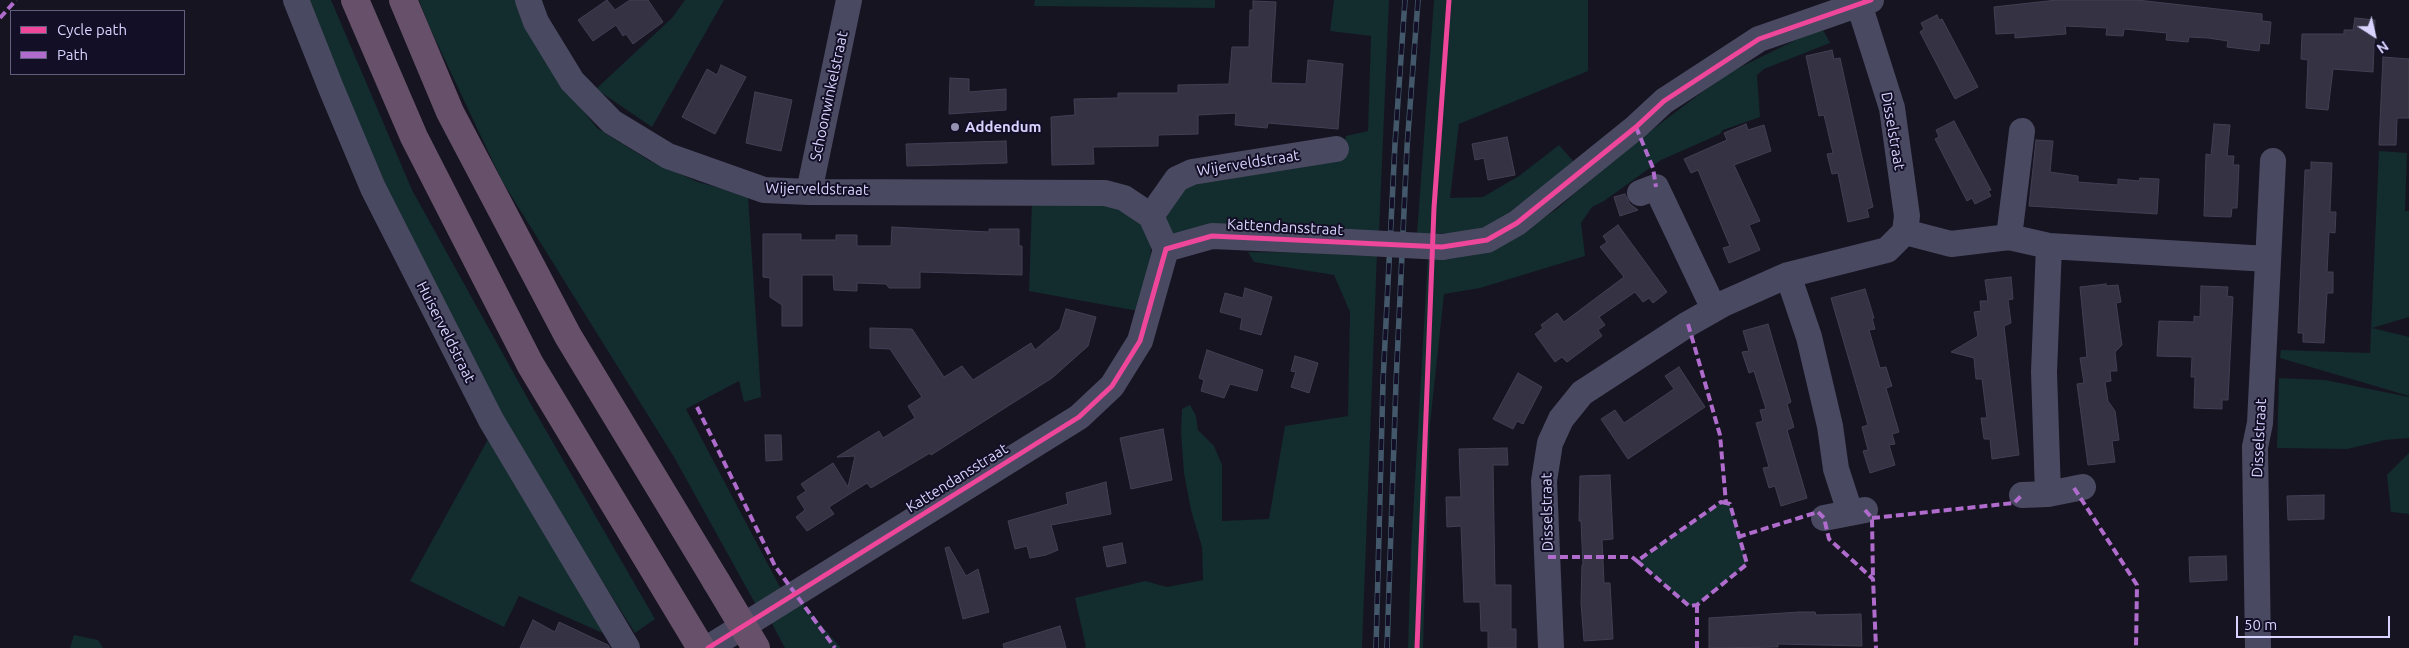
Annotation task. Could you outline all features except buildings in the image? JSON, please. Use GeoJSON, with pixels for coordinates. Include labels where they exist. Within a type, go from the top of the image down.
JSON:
{"type":"FeatureCollection","features":[{"type":"Feature","properties":{"kind":"highway"},"geometry":{"type":"LineString","coordinates":[[354,0],[414,137],[530,364],[701,648]]}},
{"type":"Feature","properties":{"kind":"highway"},"geometry":{"type":"LineString","coordinates":[[404,0],[450,112],[568,336],[756,648]]}},
{"type":"Feature","properties":{"kind":"street","name":"Huiserveldstraat"},"geometry":{"type":"LineString","coordinates":[[296,0],[373,188],[491,420],[627,648]]}},
{"type":"Feature","properties":{"kind":"street","name":"Wijerveldstraat"},"geometry":{"type":"LineString","coordinates":[[528,0],[536,22],[572,81],[612,122],[668,156],[764,190],[809,192],[1105,193],[1124,198],[1151,216],[1177,179],[1192,172],[1336,149]]}},
{"type":"Feature","properties":{"kind":"street","name":"Schoonwinkelstraat"},"geometry":{"type":"LineString","coordinates":[[809,192],[849,0]]}},
{"type":"Feature","properties":{"kind":"street","name":"Disselstraat"},"geometry":{"type":"LineString","coordinates":[[1551,648],[1544,481],[1550,443],[1561,419],[1582,393],[1714,309],[1788,275],[1888,250],[1905,232],[1906,216],[1892,108],[1865,2]]}},
{"type":"Feature","properties":{"kind":"street","name":"Kattendansstraat"},"geometry":{"type":"LineString","coordinates":[[708,648],[1079,417],[1112,386],[1140,341],[1166,249],[1212,236],[1442,247],[1487,240],[1517,223],[1636,127],[1664,101],[1758,39],[1865,2]]}},
{"type":"Feature","properties":{"kind":"street"},"geometry":{"type":"LineString","coordinates":[[2009,237],[2022,131]]}},
{"type":"Feature","properties":{"kind":"street","name":"Disselstraat"},"geometry":{"type":"LineString","coordinates":[[2258,648],[2255,448],[2260,422],[2274,161]]}},
{"type":"Feature","properties":{"kind":"street"},"geometry":{"type":"LineString","coordinates":[[1640,193],[1656,187],[1714,309]]}},
{"type":"Feature","properties":{"kind":"street"},"geometry":{"type":"LineString","coordinates":[[1151,216],[1166,249]]}},
{"type":"Feature","properties":{"kind":"street"},"geometry":{"type":"LineString","coordinates":[[1905,232],[1952,244],[2009,237],[2048,246],[2268,259]]}},
{"type":"Feature","properties":{"kind":"street"},"geometry":{"type":"LineString","coordinates":[[2048,246],[2044,372],[2048,494]]}},
{"type":"Feature","properties":{"kind":"street"},"geometry":{"type":"LineString","coordinates":[[1788,275],[1809,337],[1830,426],[1836,470],[1858,511],[1824,518]]}},
{"type":"Feature","properties":{"kind":"street"},"geometry":{"type":"LineString","coordinates":[[2022,495],[2048,494],[2083,488]]}},
{"type":"Feature","properties":{"kind":"green space"},"geometry":{"type":"Polygon","coordinates":[[[304,0],[331,0],[412,190],[533,408],[655,619],[635,633],[500,420],[378,187],[304,0]]]}},
{"type":"Feature","properties":{"kind":"green space"},"geometry":{"type":"Polygon","coordinates":[[[419,0],[517,0],[569,93],[597,128],[650,161],[698,182],[748,196],[761,397],[744,402],[739,381],[686,409],[781,589],[756,605],[674,457],[502,181],[429,26],[419,0]]]}},
{"type":"Feature","properties":{"kind":"green space"},"geometry":{"type":"Polygon","coordinates":[[[685,0],[724,0],[652,127],[596,89],[672,18],[685,0]]]}},
{"type":"Feature","properties":{"kind":"green space"},"geometry":{"type":"Polygon","coordinates":[[[1035,0],[1215,0],[1215,8],[1034,6],[1035,0]]]}},
{"type":"Feature","properties":{"kind":"green space"},"geometry":{"type":"Polygon","coordinates":[[[1334,0],[1389,0],[1379,232],[1175,237],[1160,216],[1186,181],[1342,157],[1346,136],[1368,131],[1371,36],[1330,31],[1334,0]]]}},
{"type":"Feature","properties":{"kind":"green space"},"geometry":{"type":"Polygon","coordinates":[[[1434,0],[1588,0],[1588,71],[1459,124],[1450,198],[1483,197],[1519,176],[1559,145],[1574,162],[1495,224],[1468,233],[1417,234],[1434,0]]]}},
{"type":"Feature","properties":{"kind":"green space"},"geometry":{"type":"Polygon","coordinates":[[[1823,30],[1830,43],[1764,69],[1757,75],[1760,117],[1723,130],[1720,134],[1661,160],[1604,201],[1592,207],[1581,223],[1585,256],[1480,288],[1444,294],[1430,424],[1423,648],[1408,648],[1411,551],[1428,255],[1496,248],[1557,209],[1616,157],[1726,74],[1802,37],[1823,30]]]}},
{"type":"Feature","properties":{"kind":"green space"},"geometry":{"type":"Polygon","coordinates":[[[2379,151],[2407,153],[2405,211],[2409,211],[2409,317],[2372,328],[2409,337],[2409,396],[2280,358],[2281,350],[2370,353],[2379,151]]]}},
{"type":"Feature","properties":{"kind":"green space"},"geometry":{"type":"Polygon","coordinates":[[[1103,201],[1141,221],[1151,246],[1150,267],[1138,311],[1029,291],[1032,202],[1103,201]]]}},
{"type":"Feature","properties":{"kind":"green space"},"geometry":{"type":"Polygon","coordinates":[[[1248,252],[1377,253],[1362,648],[1084,648],[1086,647],[1075,598],[1145,581],[1167,587],[1203,580],[1202,547],[1191,510],[1184,473],[1181,433],[1182,409],[1190,405],[1196,416],[1198,430],[1214,446],[1222,465],[1222,521],[1269,519],[1285,426],[1348,416],[1350,312],[1334,275],[1254,262],[1248,252]]]}},
{"type":"Feature","properties":{"kind":"green space"},"geometry":{"type":"Polygon","coordinates":[[[2279,378],[2325,380],[2409,397],[2409,438],[2385,440],[2347,449],[2277,448],[2279,378]]]}},
{"type":"Feature","properties":{"kind":"green space"},"geometry":{"type":"Polygon","coordinates":[[[491,434],[605,634],[519,596],[504,627],[410,581],[491,434]]]}},
{"type":"Feature","properties":{"kind":"green space"},"geometry":{"type":"Polygon","coordinates":[[[2409,453],[2409,514],[2391,512],[2387,475],[2409,453]]]}},
{"type":"Feature","properties":{"kind":"green space"},"geometry":{"type":"Polygon","coordinates":[[[1721,502],[1730,504],[1747,564],[1697,605],[1689,606],[1637,561],[1721,502]]]}},
{"type":"Feature","properties":{"kind":"green space"},"geometry":{"type":"Polygon","coordinates":[[[803,604],[841,648],[785,648],[770,620],[803,604]]]}},
{"type":"Feature","properties":{"kind":"green space"},"geometry":{"type":"Polygon","coordinates":[[[74,635],[98,640],[103,648],[70,648],[74,635]]]}},
{"type":"Feature","properties":{"kind":"railway"},"geometry":{"type":"LineString","coordinates":[[1376,648],[1383,382],[1395,144],[1405,0]]}},
{"type":"Feature","properties":{"kind":"railway"},"geometry":{"type":"LineString","coordinates":[[1387,648],[1396,383],[1407,147],[1418,0]]}},
{"type":"Feature","properties":{"kind":"marked path"},"geometry":{"type":"LineString","coordinates":[[0,18],[16,0]]}},
{"type":"Feature","properties":{"kind":"marked path"},"geometry":{"type":"LineString","coordinates":[[1636,127],[1653,168],[1656,187]]}},
{"type":"Feature","properties":{"kind":"marked path"},"geometry":{"type":"LineString","coordinates":[[1688,324],[1720,435],[1726,503],[1730,504],[1747,564],[1697,605],[1689,606],[1637,561],[1721,502],[1726,503]]}},
{"type":"Feature","properties":{"kind":"marked path"},"geometry":{"type":"LineString","coordinates":[[697,407],[775,566],[835,648]]}},
{"type":"Feature","properties":{"kind":"marked path"},"geometry":{"type":"LineString","coordinates":[[2074,488],[2137,585],[2136,648]]}},
{"type":"Feature","properties":{"kind":"marked path"},"geometry":{"type":"LineString","coordinates":[[1872,518],[2014,503],[2022,495]]}},
{"type":"Feature","properties":{"kind":"marked path"},"geometry":{"type":"LineString","coordinates":[[1865,510],[1872,518],[1873,579]]}},
{"type":"Feature","properties":{"kind":"marked path"},"geometry":{"type":"LineString","coordinates":[[1738,537],[1818,512],[1824,518],[1829,539],[1873,579],[1876,648]]}},
{"type":"Feature","properties":{"kind":"marked path"},"geometry":{"type":"LineString","coordinates":[[1548,557],[1632,557],[1637,561]]}},
{"type":"Feature","properties":{"kind":"marked path"},"geometry":{"type":"LineString","coordinates":[[1697,605],[1697,648]]}},
{"type":"Feature","properties":{"kind":"cycle path"},"geometry":{"type":"LineString","coordinates":[[1417,648],[1434,208],[1449,0]]}},
{"type":"Feature","properties":{"kind":"cycle path"},"geometry":{"type":"LineString","coordinates":[[708,648],[1079,417],[1112,386],[1140,341],[1166,249],[1212,236],[1442,247],[1487,240],[1517,223],[1636,127],[1664,101],[1759,39],[1871,0]]}},
{"type":"Feature","properties":{"kind":"place","name":"Addendum"},"geometry":{"type":"Point","coordinates":[955,127]}}]}
